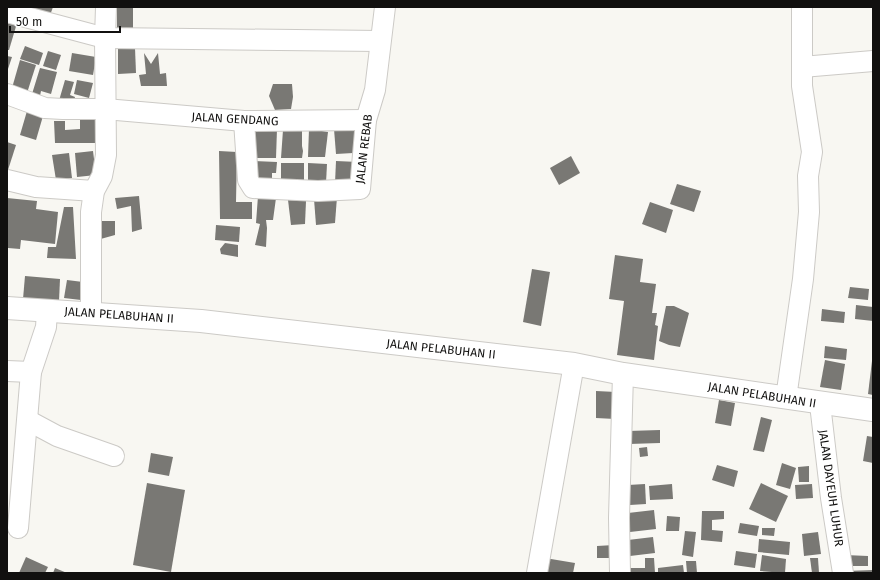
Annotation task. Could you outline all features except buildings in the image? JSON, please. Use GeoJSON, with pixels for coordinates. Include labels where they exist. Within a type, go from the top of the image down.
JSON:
{"type":"FeatureCollection","features":[{"type":"Feature","properties":{"kind":"main road","name":"JALAN PELABUHAN II"},"geometry":{"type":"LineString","coordinates":[[7,308],[201,321],[574,364],[623,374],[820,404],[873,410]]}},
{"type":"Feature","properties":{"kind":"street"},"geometry":{"type":"LineString","coordinates":[[91,313],[91,212],[94,191],[105,166],[106,154],[106,7]]}},
{"type":"Feature","properties":{"kind":"street","name":"JALAN REBAB"},"geometry":{"type":"LineString","coordinates":[[244,122],[248,180],[250,186],[256,188],[318,191],[360,189],[366,120],[375,90],[384,7]]}},
{"type":"Feature","properties":{"kind":"street"},"geometry":{"type":"LineString","coordinates":[[786,398],[804,272],[809,212],[808,176],[812,152],[804,107],[802,7]]}},
{"type":"Feature","properties":{"kind":"street"},"geometry":{"type":"LineString","coordinates":[[7,12],[105,38],[380,41]]}},
{"type":"Feature","properties":{"kind":"street"},"geometry":{"type":"LineString","coordinates":[[802,67],[873,61]]}},
{"type":"Feature","properties":{"kind":"street","name":"JALAN GENDANG"},"geometry":{"type":"LineString","coordinates":[[7,94],[45,108],[105,108],[244,122],[366,120]]}},
{"type":"Feature","properties":{"kind":"street"},"geometry":{"type":"LineString","coordinates":[[7,180],[36,186],[94,191]]}},
{"type":"Feature","properties":{"kind":"street"},"geometry":{"type":"LineString","coordinates":[[18,528],[29,421],[31,372],[46,327],[47,311]]}},
{"type":"Feature","properties":{"kind":"street"},"geometry":{"type":"LineString","coordinates":[[537,573],[574,364]]}},
{"type":"Feature","properties":{"kind":"street"},"geometry":{"type":"LineString","coordinates":[[7,371],[31,372]]}},
{"type":"Feature","properties":{"kind":"street"},"geometry":{"type":"LineString","coordinates":[[620,573],[619,503],[623,374]]}},
{"type":"Feature","properties":{"kind":"street","name":"JALAN DAYEUH LUHUR"},"geometry":{"type":"LineString","coordinates":[[820,404],[831,498],[843,573]]}},
{"type":"Feature","properties":{"kind":"street"},"geometry":{"type":"LineString","coordinates":[[29,421],[57,436],[114,456]]}}]}
